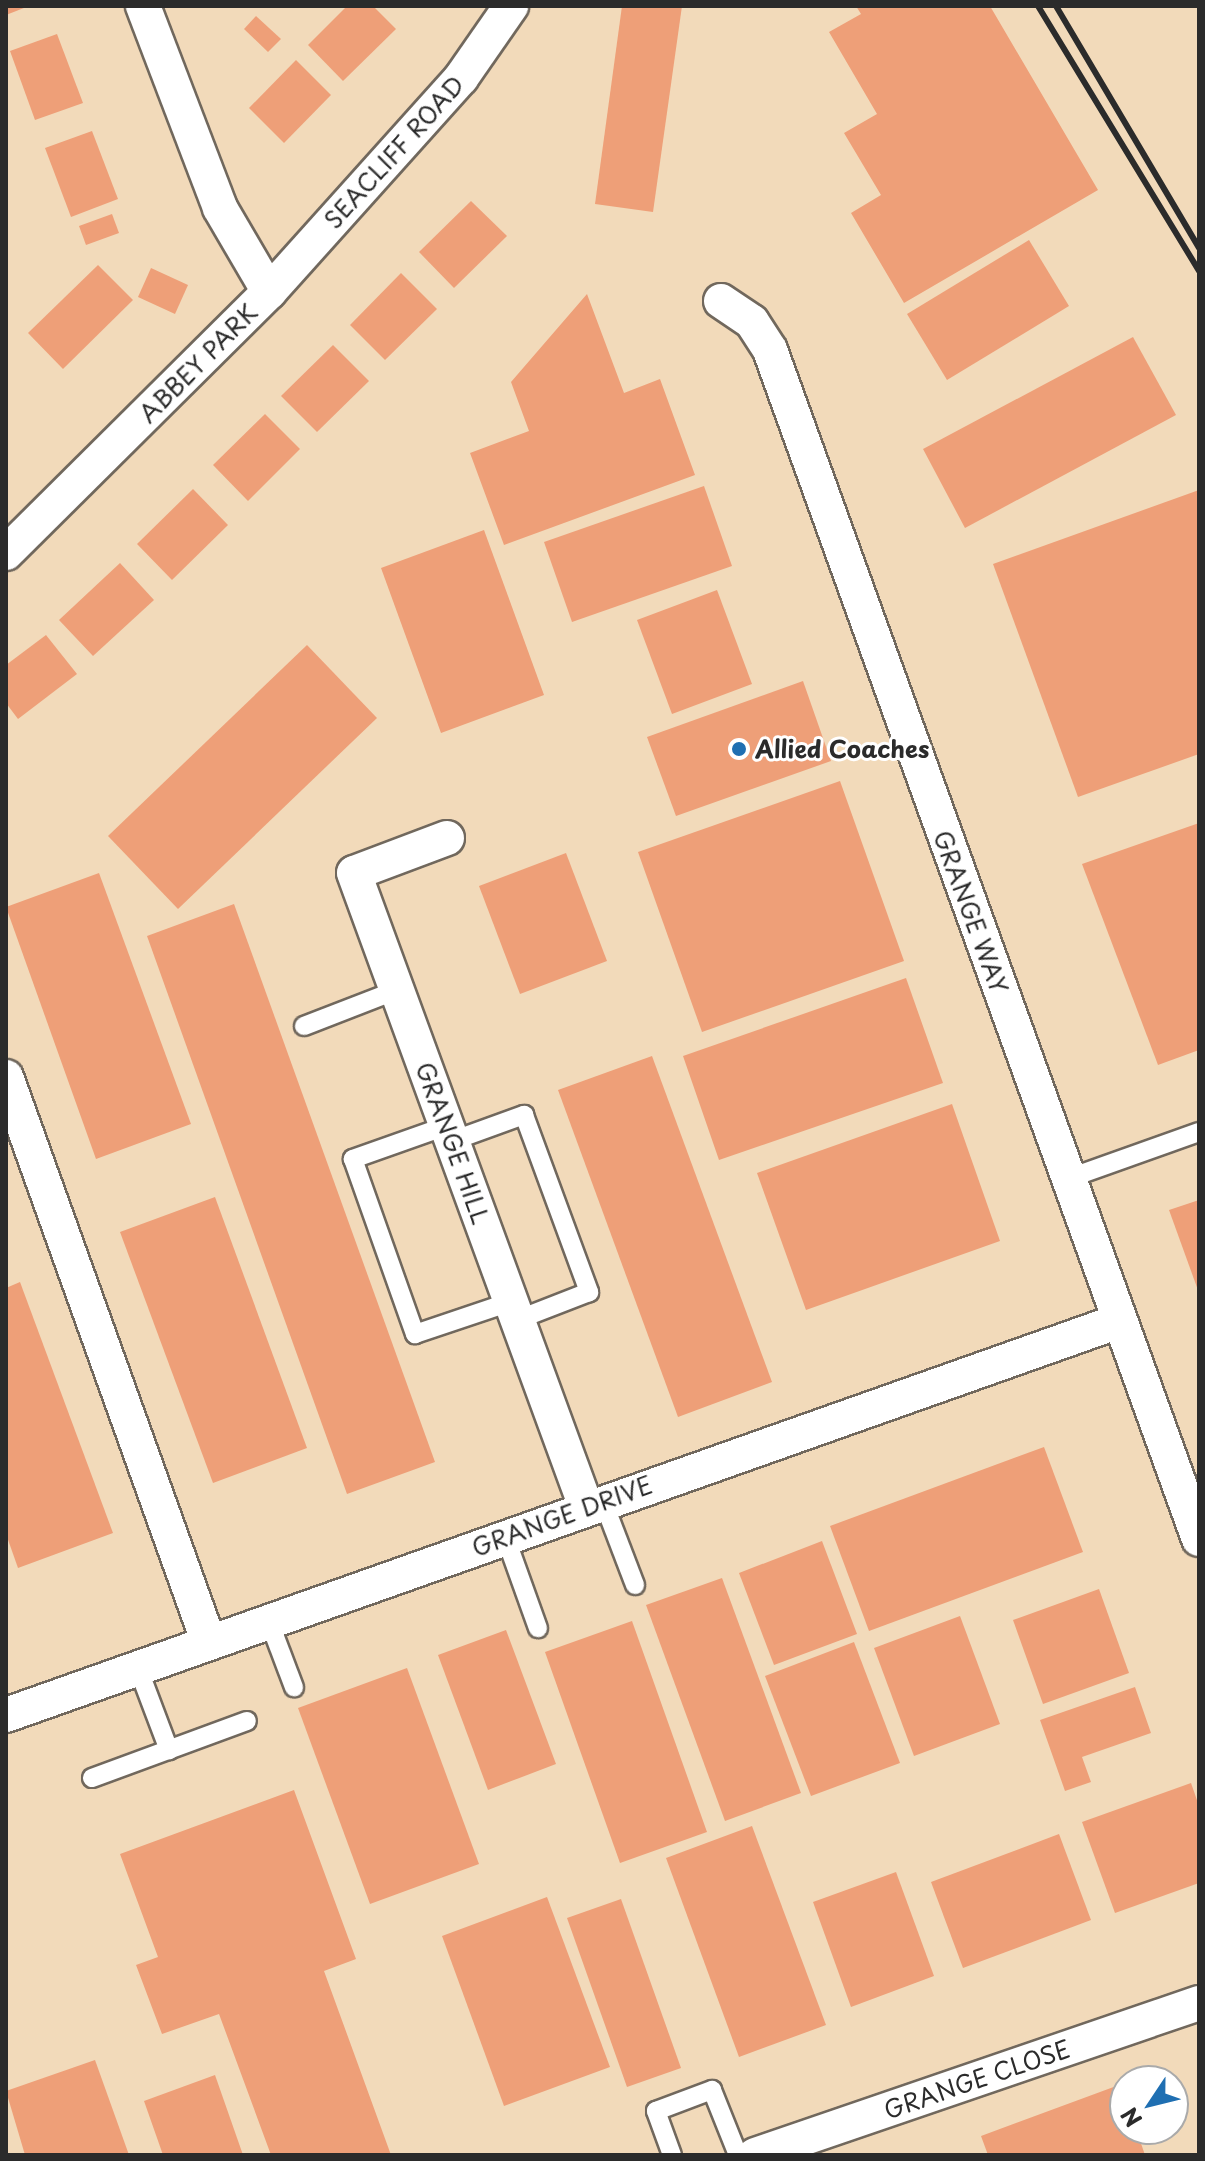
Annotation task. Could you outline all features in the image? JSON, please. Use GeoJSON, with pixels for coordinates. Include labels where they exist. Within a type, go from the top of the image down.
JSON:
{"type":"FeatureCollection","features":[{"type":"Feature","properties":{"kind":"street","name":"ABBEY PARK"},"geometry":{"type":"LineString","coordinates":[[6,553],[269,292],[220,208],[143,6]]}},
{"type":"Feature","properties":{"kind":"street","name":"SEACLIFF ROAD"},"geometry":{"type":"LineString","coordinates":[[269,292],[461,78],[511,6]]}},
{"type":"Feature","properties":{"kind":"street","name":"GRANGE WAY"},"geometry":{"type":"LineString","coordinates":[[721,301],[752,322],[770,350],[1199,1539]]}},
{"type":"Feature","properties":{"kind":"street","name":"GRANGE HILL"},"geometry":{"type":"LineString","coordinates":[[447,838],[354,873],[514,1311],[594,1504]]}},
{"type":"Feature","properties":{"kind":"street"},"geometry":{"type":"LineString","coordinates":[[6,1077],[209,1643]]}},
{"type":"Feature","properties":{"kind":"street","name":"GRANGE DRIVE"},"geometry":{"type":"LineString","coordinates":[[6,1715],[594,1504],[1119,1321]]}},
{"type":"Feature","properties":{"kind":"street","name":"GRANGE CLOSE"},"geometry":{"type":"LineString","coordinates":[[755,2155],[1199,2003]]}},
{"type":"Feature","properties":{"kind":"lane"},"geometry":{"type":"LineString","coordinates":[[304,1026],[397,990]]}},
{"type":"Feature","properties":{"kind":"lane"},"geometry":{"type":"LineString","coordinates":[[524,1115],[589,1292],[514,1311],[415,1334],[353,1159],[524,1115]]}},
{"type":"Feature","properties":{"kind":"lane"},"geometry":{"type":"LineString","coordinates":[[1067,1179],[1199,1132]]}},
{"type":"Feature","properties":{"kind":"lane"},"geometry":{"type":"LineString","coordinates":[[594,1504],[635,1585]]}},
{"type":"Feature","properties":{"kind":"lane"},"geometry":{"type":"LineString","coordinates":[[505,1536],[538,1628]]}},
{"type":"Feature","properties":{"kind":"lane"},"geometry":{"type":"LineString","coordinates":[[269,1621],[294,1687]]}},
{"type":"Feature","properties":{"kind":"lane"},"geometry":{"type":"LineString","coordinates":[[138,1668],[169,1750]]}},
{"type":"Feature","properties":{"kind":"lane"},"geometry":{"type":"LineString","coordinates":[[92,1778],[247,1721]]}},
{"type":"Feature","properties":{"kind":"lane"},"geometry":{"type":"LineString","coordinates":[[672,2155],[656,2111],[712,2090],[738,2155]]}},
{"type":"Feature","properties":{"kind":"building"},"geometry":{"type":"Polygon","coordinates":[[[6,6],[29,6],[6,15],[6,6]]]}},
{"type":"Feature","properties":{"kind":"building"},"geometry":{"type":"Polygon","coordinates":[[[347,6],[373,6],[396,29],[343,81],[308,45],[347,6]]]}},
{"type":"Feature","properties":{"kind":"building"},"geometry":{"type":"Polygon","coordinates":[[[622,6],[682,6],[653,212],[595,204],[622,6]]]}},
{"type":"Feature","properties":{"kind":"building"},"geometry":{"type":"Polygon","coordinates":[[[856,6],[990,6],[1098,190],[904,303],[851,213],[881,195],[844,133],[877,114],[829,32],[861,14],[856,6]]]}},
{"type":"Feature","properties":{"kind":"building"},"geometry":{"type":"Polygon","coordinates":[[[256,16],[281,39],[268,52],[244,29],[256,16]]]}},
{"type":"Feature","properties":{"kind":"building"},"geometry":{"type":"Polygon","coordinates":[[[57,34],[83,103],[35,120],[10,51],[57,34]]]}},
{"type":"Feature","properties":{"kind":"building"},"geometry":{"type":"Polygon","coordinates":[[[296,60],[331,95],[284,143],[249,108],[296,60]]]}},
{"type":"Feature","properties":{"kind":"building"},"geometry":{"type":"Polygon","coordinates":[[[92,131],[118,199],[71,217],[45,148],[92,131]]]}},
{"type":"Feature","properties":{"kind":"building"},"geometry":{"type":"Polygon","coordinates":[[[471,201],[507,236],[454,288],[419,252],[471,201]]]}},
{"type":"Feature","properties":{"kind":"building"},"geometry":{"type":"Polygon","coordinates":[[[112,214],[119,233],[86,245],[79,226],[112,214]]]}},
{"type":"Feature","properties":{"kind":"building"},"geometry":{"type":"Polygon","coordinates":[[[1029,240],[1069,306],[947,380],[907,314],[1029,240]]]}},
{"type":"Feature","properties":{"kind":"building"},"geometry":{"type":"Polygon","coordinates":[[[98,265],[133,300],[63,369],[28,333],[98,265]]]}},
{"type":"Feature","properties":{"kind":"building"},"geometry":{"type":"Polygon","coordinates":[[[151,268],[188,285],[175,314],[138,297],[151,268]]]}},
{"type":"Feature","properties":{"kind":"building"},"geometry":{"type":"Polygon","coordinates":[[[401,273],[437,309],[385,360],[350,325],[401,273]]]}},
{"type":"Feature","properties":{"kind":"building"},"geometry":{"type":"Polygon","coordinates":[[[587,294],[624,393],[660,379],[695,475],[504,545],[470,453],[529,431],[511,382],[587,294]]]}},
{"type":"Feature","properties":{"kind":"building"},"geometry":{"type":"Polygon","coordinates":[[[1133,337],[1176,415],[965,528],[923,449],[1133,337]]]}},
{"type":"Feature","properties":{"kind":"building"},"geometry":{"type":"Polygon","coordinates":[[[333,345],[369,381],[317,432],[281,396],[333,345]]]}},
{"type":"Feature","properties":{"kind":"building"},"geometry":{"type":"Polygon","coordinates":[[[265,414],[300,449],[248,501],[213,465],[265,414]]]}},
{"type":"Feature","properties":{"kind":"building"},"geometry":{"type":"Polygon","coordinates":[[[704,486],[732,566],[572,622],[544,542],[704,486]]]}},
{"type":"Feature","properties":{"kind":"building"},"geometry":{"type":"Polygon","coordinates":[[[193,489],[228,525],[172,580],[137,544],[193,489]]]}},
{"type":"Feature","properties":{"kind":"building"},"geometry":{"type":"Polygon","coordinates":[[[1199,490],[1199,754],[1078,797],[993,564],[1199,490]]]}},
{"type":"Feature","properties":{"kind":"building"},"geometry":{"type":"Polygon","coordinates":[[[484,530],[544,695],[441,733],[381,568],[484,530]]]}},
{"type":"Feature","properties":{"kind":"building"},"geometry":{"type":"Polygon","coordinates":[[[120,563],[154,600],[93,656],[59,620],[120,563]]]}},
{"type":"Feature","properties":{"kind":"building"},"geometry":{"type":"Polygon","coordinates":[[[717,590],[752,684],[672,714],[637,620],[717,590]]]}},
{"type":"Feature","properties":{"kind":"building"},"geometry":{"type":"Polygon","coordinates":[[[46,635],[77,674],[18,719],[6,703],[6,665],[46,635]]]}},
{"type":"Feature","properties":{"kind":"building"},"geometry":{"type":"Polygon","coordinates":[[[307,645],[377,718],[178,909],[108,836],[307,645]]]}},
{"type":"Feature","properties":{"kind":"building","name":"Allied Coaches"},"geometry":{"type":"Polygon","coordinates":[[[803,681],[831,761],[676,816],[647,737],[803,681]]]}},
{"type":"Feature","properties":{"kind":"building"},"geometry":{"type":"Polygon","coordinates":[[[840,781],[904,961],[702,1032],[638,852],[840,781]]]}},
{"type":"Feature","properties":{"kind":"building"},"geometry":{"type":"Polygon","coordinates":[[[1199,823],[1199,1050],[1158,1065],[1082,864],[1199,823]]]}},
{"type":"Feature","properties":{"kind":"building"},"geometry":{"type":"Polygon","coordinates":[[[566,853],[607,961],[520,994],[479,886],[566,853]]]}},
{"type":"Feature","properties":{"kind":"building"},"geometry":{"type":"Polygon","coordinates":[[[99,873],[191,1124],[96,1159],[6,907],[99,873]]]}},
{"type":"Feature","properties":{"kind":"building"},"geometry":{"type":"Polygon","coordinates":[[[234,904],[435,1462],[347,1494],[147,936],[234,904]]]}},
{"type":"Feature","properties":{"kind":"building"},"geometry":{"type":"Polygon","coordinates":[[[906,978],[943,1083],[719,1160],[683,1056],[906,978]]]}},
{"type":"Feature","properties":{"kind":"building"},"geometry":{"type":"Polygon","coordinates":[[[652,1056],[772,1382],[678,1417],[558,1090],[652,1056]]]}},
{"type":"Feature","properties":{"kind":"building"},"geometry":{"type":"Polygon","coordinates":[[[952,1104],[1000,1241],[806,1310],[757,1173],[952,1104]]]}},
{"type":"Feature","properties":{"kind":"building"},"geometry":{"type":"Polygon","coordinates":[[[215,1197],[307,1448],[213,1483],[120,1232],[215,1197]]]}},
{"type":"Feature","properties":{"kind":"building"},"geometry":{"type":"Polygon","coordinates":[[[1199,1200],[1199,1293],[1169,1210],[1199,1200]]]}},
{"type":"Feature","properties":{"kind":"building"},"geometry":{"type":"Polygon","coordinates":[[[20,1282],[113,1533],[18,1568],[6,1534],[6,1288],[20,1282]]]}},
{"type":"Feature","properties":{"kind":"building"},"geometry":{"type":"Polygon","coordinates":[[[1044,1447],[1083,1552],[869,1631],[830,1526],[1044,1447]]]}},
{"type":"Feature","properties":{"kind":"building"},"geometry":{"type":"Polygon","coordinates":[[[822,1541],[857,1634],[774,1665],[739,1573],[822,1541]]]}},
{"type":"Feature","properties":{"kind":"building"},"geometry":{"type":"Polygon","coordinates":[[[722,1578],[801,1793],[725,1821],[646,1605],[722,1578]]]}},
{"type":"Feature","properties":{"kind":"building"},"geometry":{"type":"Polygon","coordinates":[[[1099,1589],[1129,1673],[1043,1704],[1013,1620],[1099,1589]]]}},
{"type":"Feature","properties":{"kind":"building"},"geometry":{"type":"Polygon","coordinates":[[[960,1616],[1000,1724],[914,1756],[874,1648],[960,1616]]]}},
{"type":"Feature","properties":{"kind":"building"},"geometry":{"type":"Polygon","coordinates":[[[632,1621],[707,1832],[620,1863],[545,1652],[632,1621]]]}},
{"type":"Feature","properties":{"kind":"building"},"geometry":{"type":"Polygon","coordinates":[[[506,1630],[556,1764],[488,1790],[438,1655],[506,1630]]]}},
{"type":"Feature","properties":{"kind":"building"},"geometry":{"type":"Polygon","coordinates":[[[854,1642],[900,1763],[811,1796],[765,1676],[854,1642]]]}},
{"type":"Feature","properties":{"kind":"building"},"geometry":{"type":"Polygon","coordinates":[[[407,1668],[479,1864],[370,1904],[298,1708],[407,1668]]]}},
{"type":"Feature","properties":{"kind":"building"},"geometry":{"type":"Polygon","coordinates":[[[1135,1687],[1151,1733],[1082,1757],[1091,1782],[1065,1791],[1040,1720],[1135,1687]]]}},
{"type":"Feature","properties":{"kind":"building"},"geometry":{"type":"Polygon","coordinates":[[[1191,1783],[1199,1806],[1199,1883],[1115,1913],[1082,1822],[1191,1783]]]}},
{"type":"Feature","properties":{"kind":"building"},"geometry":{"type":"Polygon","coordinates":[[[294,1790],[356,1959],[324,1971],[391,2155],[271,2155],[219,2014],[162,2034],[136,1965],[158,1957],[120,1854],[294,1790]]]}},
{"type":"Feature","properties":{"kind":"building"},"geometry":{"type":"Polygon","coordinates":[[[752,1826],[826,2025],[739,2057],[666,1858],[752,1826]]]}},
{"type":"Feature","properties":{"kind":"building"},"geometry":{"type":"Polygon","coordinates":[[[1059,1834],[1091,1920],[963,1968],[931,1882],[1059,1834]]]}},
{"type":"Feature","properties":{"kind":"building"},"geometry":{"type":"Polygon","coordinates":[[[896,1872],[934,1976],[851,2007],[813,1902],[896,1872]]]}},
{"type":"Feature","properties":{"kind":"building"},"geometry":{"type":"Polygon","coordinates":[[[547,1897],[610,2067],[504,2106],[442,1936],[547,1897]]]}},
{"type":"Feature","properties":{"kind":"building"},"geometry":{"type":"Polygon","coordinates":[[[621,1899],[681,2068],[627,2087],[567,1918],[621,1899]]]}},
{"type":"Feature","properties":{"kind":"building"},"geometry":{"type":"Polygon","coordinates":[[[95,2060],[129,2155],[25,2155],[6,2091],[95,2060]]]}},
{"type":"Feature","properties":{"kind":"building"},"geometry":{"type":"Polygon","coordinates":[[[215,2075],[243,2155],[163,2155],[144,2101],[215,2075]]]}},
{"type":"Feature","properties":{"kind":"building"},"geometry":{"type":"Polygon","coordinates":[[[1109,2089],[1109,2145],[1142,2145],[1145,2155],[988,2155],[981,2136],[1109,2089]]]}},
{"type":"Feature","properties":{"kind":"railway"},"geometry":{"type":"LineString","coordinates":[[1038,6],[1199,271]]}},
{"type":"Feature","properties":{"kind":"railway"},"geometry":{"type":"LineString","coordinates":[[1056,6],[1199,248]]}},
{"type":"Feature","properties":{"kind":"place","name":"Allied Coaches"},"geometry":{"type":"Point","coordinates":[739,749]}}]}
